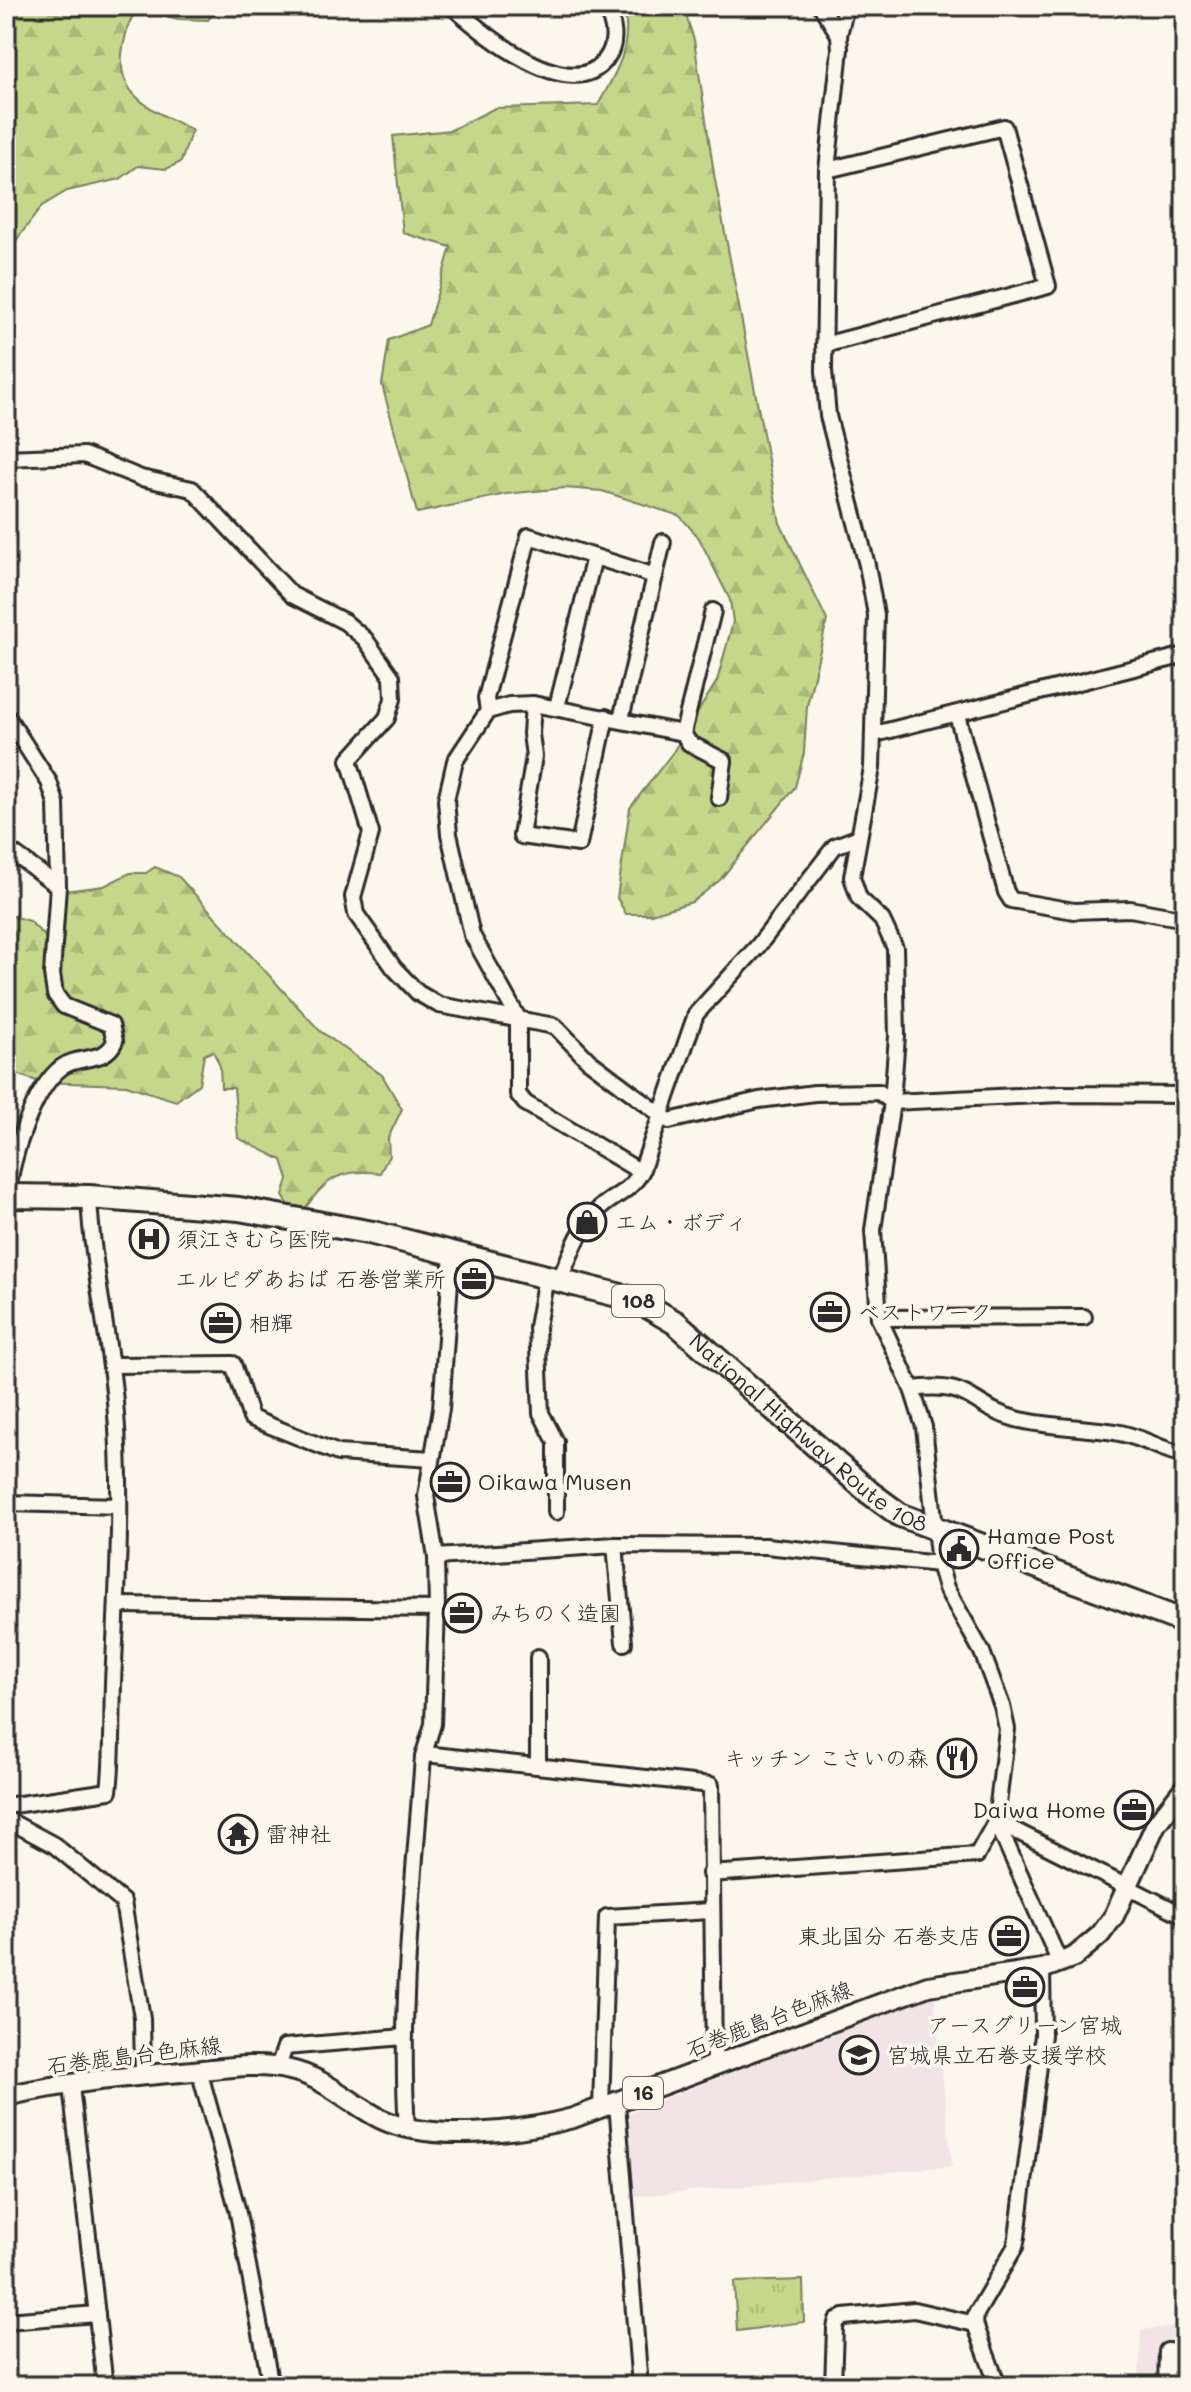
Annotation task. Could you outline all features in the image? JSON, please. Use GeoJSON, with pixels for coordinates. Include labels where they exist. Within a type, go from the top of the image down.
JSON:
{"type":"FeatureCollection","features":[{"type":"Feature","properties":{"kind":"highway","name":"National Highway Route 108"},"geometry":{"type":"LineString","coordinates":[[7,1196],[89,1197],[239,1209],[373,1233],[637,1300],[657,1309],[883,1504],[900,1515],[1185,1622]]}},
{"type":"Feature","properties":{"kind":"main road","name":"石巻鹿島台色麻線"},"geometry":{"type":"LineString","coordinates":[[6,2096],[143,2075],[241,2066],[278,2067],[310,2077],[365,2110],[407,2129],[455,2132],[550,2124],[609,2106],[928,1986],[1051,1966],[1082,1951],[1100,1935],[1127,1888],[1156,1824],[1185,1787]]}},
{"type":"Feature","properties":{"kind":"street"},"geometry":{"type":"LineString","coordinates":[[452,6],[494,39],[563,77],[589,74],[610,54],[613,30],[605,6]]}},
{"type":"Feature","properties":{"kind":"street"},"geometry":{"type":"LineString","coordinates":[[821,6],[839,35]]}},
{"type":"Feature","properties":{"kind":"street"},"geometry":{"type":"LineString","coordinates":[[710,1874],[977,1855],[996,1821],[1007,1729],[982,1652],[946,1588],[939,1564],[938,1529],[924,1427],[912,1389],[879,1318],[873,1230],[892,1102],[897,1036],[895,948],[882,920],[853,888],[875,734],[874,594],[828,416],[824,345],[827,170],[839,35],[846,6]]}},
{"type":"Feature","properties":{"kind":"street"},"geometry":{"type":"LineString","coordinates":[[824,345],[1048,286],[1004,127],[827,170]]}},
{"type":"Feature","properties":{"kind":"street"},"geometry":{"type":"LineString","coordinates":[[6,458],[84,455],[141,478],[192,489],[292,595],[345,622],[365,639],[392,677],[393,699],[387,718],[349,760],[371,833],[353,897],[356,914],[394,968],[418,993],[439,1005],[555,1026],[588,1060],[669,1121],[759,1100],[815,1093],[879,1092],[892,1102],[1061,1094],[1185,1095]]}},
{"type":"Feature","properties":{"kind":"street"},"geometry":{"type":"LineString","coordinates":[[488,711],[486,698],[529,536],[655,576]]}},
{"type":"Feature","properties":{"kind":"street"},"geometry":{"type":"LineString","coordinates":[[533,704],[531,734],[534,756],[521,836],[579,844],[663,542]]}},
{"type":"Feature","properties":{"kind":"street"},"geometry":{"type":"LineString","coordinates":[[557,707],[594,557]]}},
{"type":"Feature","properties":{"kind":"street"},"geometry":{"type":"LineString","coordinates":[[713,611],[683,733],[689,743],[724,761],[719,798]]}},
{"type":"Feature","properties":{"kind":"street"},"geometry":{"type":"LineString","coordinates":[[875,734],[1185,655]]}},
{"type":"Feature","properties":{"kind":"street"},"geometry":{"type":"LineString","coordinates":[[641,1172],[525,1103],[518,1094],[515,1064],[518,1018],[472,935],[449,834],[446,800],[455,761],[488,711],[509,705],[557,707],[683,733]]}},
{"type":"Feature","properties":{"kind":"street"},"geometry":{"type":"LineString","coordinates":[[6,715],[53,792],[57,816],[58,886],[52,974],[55,994],[64,1006],[111,1025],[115,1041],[103,1056],[68,1063],[50,1078],[17,1150],[7,1196]]}},
{"type":"Feature","properties":{"kind":"street"},"geometry":{"type":"LineString","coordinates":[[957,715],[1006,892],[1011,900],[1074,911],[1130,909],[1185,919]]}},
{"type":"Feature","properties":{"kind":"street"},"geometry":{"type":"LineString","coordinates":[[556,1512],[556,1442],[541,1413],[537,1327],[552,1279],[597,1210],[629,1189],[641,1172],[696,1014],[705,1001],[758,946],[835,846],[859,837]]}},
{"type":"Feature","properties":{"kind":"street"},"geometry":{"type":"LineString","coordinates":[[6,848],[58,886]]}},
{"type":"Feature","properties":{"kind":"street"},"geometry":{"type":"LineString","coordinates":[[6,1806],[109,1791],[118,1605],[119,1506],[111,1365],[102,1294],[91,1248],[89,1197]]}},
{"type":"Feature","properties":{"kind":"street"},"geometry":{"type":"LineString","coordinates":[[407,2129],[404,2037],[425,1754],[433,1724],[437,1609],[436,1557],[426,1496],[441,1409],[452,1253]]}},
{"type":"Feature","properties":{"kind":"street"},"geometry":{"type":"LineString","coordinates":[[879,1318],[1084,1317]]}},
{"type":"Feature","properties":{"kind":"street"},"geometry":{"type":"LineString","coordinates":[[111,1365],[233,1364],[251,1418],[324,1450],[432,1459]]}},
{"type":"Feature","properties":{"kind":"street"},"geometry":{"type":"LineString","coordinates":[[912,1389],[953,1387],[996,1412],[1017,1419],[1127,1435],[1160,1450],[1185,1455]]}},
{"type":"Feature","properties":{"kind":"street"},"geometry":{"type":"LineString","coordinates":[[6,1503],[119,1506]]}},
{"type":"Feature","properties":{"kind":"street"},"geometry":{"type":"LineString","coordinates":[[436,1557],[615,1545],[766,1546],[939,1564]]}},
{"type":"Feature","properties":{"kind":"street"},"geometry":{"type":"LineString","coordinates":[[615,1545],[624,1643]]}},
{"type":"Feature","properties":{"kind":"street"},"geometry":{"type":"LineString","coordinates":[[118,1605],[437,1609]]}},
{"type":"Feature","properties":{"kind":"street"},"geometry":{"type":"LineString","coordinates":[[538,1657],[538,1764]]}},
{"type":"Feature","properties":{"kind":"street"},"geometry":{"type":"LineString","coordinates":[[425,1754],[708,1783],[712,1789],[710,1874],[714,2065]]}},
{"type":"Feature","properties":{"kind":"street"},"geometry":{"type":"LineString","coordinates":[[6,1819],[54,1845],[123,1902],[142,2018],[143,2075]]}},
{"type":"Feature","properties":{"kind":"street"},"geometry":{"type":"LineString","coordinates":[[996,1821],[1185,1916]]}},
{"type":"Feature","properties":{"kind":"street"},"geometry":{"type":"LineString","coordinates":[[996,1821],[1051,1966],[1015,2247],[979,2305],[975,2324],[998,2386]]}},
{"type":"Feature","properties":{"kind":"street"},"geometry":{"type":"LineString","coordinates":[[640,2386],[609,2106],[607,1917],[711,1911]]}},
{"type":"Feature","properties":{"kind":"street"},"geometry":{"type":"LineString","coordinates":[[278,2067],[281,2050],[285,2047],[404,2037]]}},
{"type":"Feature","properties":{"kind":"street"},"geometry":{"type":"LineString","coordinates":[[199,2070],[237,2208],[271,2386]]}},
{"type":"Feature","properties":{"kind":"street"},"geometry":{"type":"LineString","coordinates":[[71,2086],[105,2386]]}},
{"type":"Feature","properties":{"kind":"street"},"geometry":{"type":"LineString","coordinates":[[833,2386],[837,2320],[914,2310],[975,2324]]}},
{"type":"Feature","properties":{"kind":"street"},"geometry":{"type":"LineString","coordinates":[[6,2321],[97,2314]]}},
{"type":"Feature","properties":{"kind":"street"},"geometry":{"type":"LineString","coordinates":[[1166,2386],[1167,2351],[1185,2353]]}},
{"type":"Feature","properties":{"kind":"shaded area","name":"宮城県立石巻支援学校"},"geometry":{"type":"Polygon","coordinates":[[[934,1995],[952,2166],[629,2197],[622,2115],[934,1995]]]}},
{"type":"Feature","properties":{"kind":"shaded area"},"geometry":{"type":"Polygon","coordinates":[[[1185,2325],[1185,2386],[1139,2386],[1141,2330],[1185,2325]]]}},
{"type":"Feature","properties":{"kind":"green space"},"geometry":{"type":"Polygon","coordinates":[[[6,6],[221,6],[208,20],[178,19],[138,9],[126,33],[122,61],[123,76],[129,88],[149,107],[192,130],[181,162],[166,169],[138,166],[120,179],[67,191],[42,206],[6,254],[6,6]]]}},
{"type":"Feature","properties":{"kind":"green space"},"geometry":{"type":"Polygon","coordinates":[[[624,6],[683,6],[694,40],[715,180],[780,523],[827,620],[807,706],[804,753],[795,787],[720,880],[692,902],[651,914],[626,914],[617,898],[630,808],[673,752],[717,681],[733,622],[730,600],[699,538],[680,516],[602,491],[565,488],[506,494],[417,513],[382,385],[389,340],[428,325],[451,247],[403,233],[393,136],[451,130],[495,108],[598,105],[622,58],[626,34],[624,6]]]}},
{"type":"Feature","properties":{"kind":"green space"},"geometry":{"type":"Polygon","coordinates":[[[155,867],[179,877],[320,1031],[382,1075],[402,1109],[388,1138],[389,1156],[380,1173],[345,1174],[327,1183],[304,1210],[292,1210],[283,1196],[288,1179],[282,1160],[238,1138],[234,1088],[221,1088],[220,1066],[213,1051],[204,1055],[199,1084],[176,1101],[126,1085],[39,1082],[6,1070],[6,914],[29,921],[49,940],[64,938],[65,891],[104,886],[130,873],[146,873],[155,867]]]}},
{"type":"Feature","properties":{"kind":"green space"},"geometry":{"type":"Polygon","coordinates":[[[803,2280],[804,2322],[737,2331],[734,2282],[803,2280]]]}},
{"type":"Feature","properties":{"kind":"place","name":"エム・ボディ"},"geometry":{"type":"Point","coordinates":[587,1222]}},
{"type":"Feature","properties":{"kind":"place","name":"須江きむら医院"},"geometry":{"type":"Point","coordinates":[149,1239]}},
{"type":"Feature","properties":{"kind":"place","name":"エルピダあおば 石巻営業所"},"geometry":{"type":"Point","coordinates":[474,1279]}},
{"type":"Feature","properties":{"kind":"place","name":"ベストワーク"},"geometry":{"type":"Point","coordinates":[830,1312]}},
{"type":"Feature","properties":{"kind":"place","name":"相輝"},"geometry":{"type":"Point","coordinates":[221,1323]}},
{"type":"Feature","properties":{"kind":"place","name":"Oikawa Musen"},"geometry":{"type":"Point","coordinates":[450,1482]}},
{"type":"Feature","properties":{"kind":"place","name":"Hamae Post Office"},"geometry":{"type":"Point","coordinates":[959,1549]}},
{"type":"Feature","properties":{"kind":"place","name":"みちのく造園"},"geometry":{"type":"Point","coordinates":[462,1613]}},
{"type":"Feature","properties":{"kind":"place","name":"キッチン こさいの森"},"geometry":{"type":"Point","coordinates":[957,1758]}},
{"type":"Feature","properties":{"kind":"place","name":"Daiwa Home"},"geometry":{"type":"Point","coordinates":[1134,1810]}},
{"type":"Feature","properties":{"kind":"place","name":"雷神社"},"geometry":{"type":"Point","coordinates":[238,1834]}},
{"type":"Feature","properties":{"kind":"place","name":"東北国分 石巻支店"},"geometry":{"type":"Point","coordinates":[1009,1936]}},
{"type":"Feature","properties":{"kind":"place","name":"アースグリーン宮城"},"geometry":{"type":"Point","coordinates":[1025,1987]}},
{"type":"Feature","properties":{"kind":"place","name":"宮城県立石巻支援学校"},"geometry":{"type":"Point","coordinates":[859,2055]}}]}
